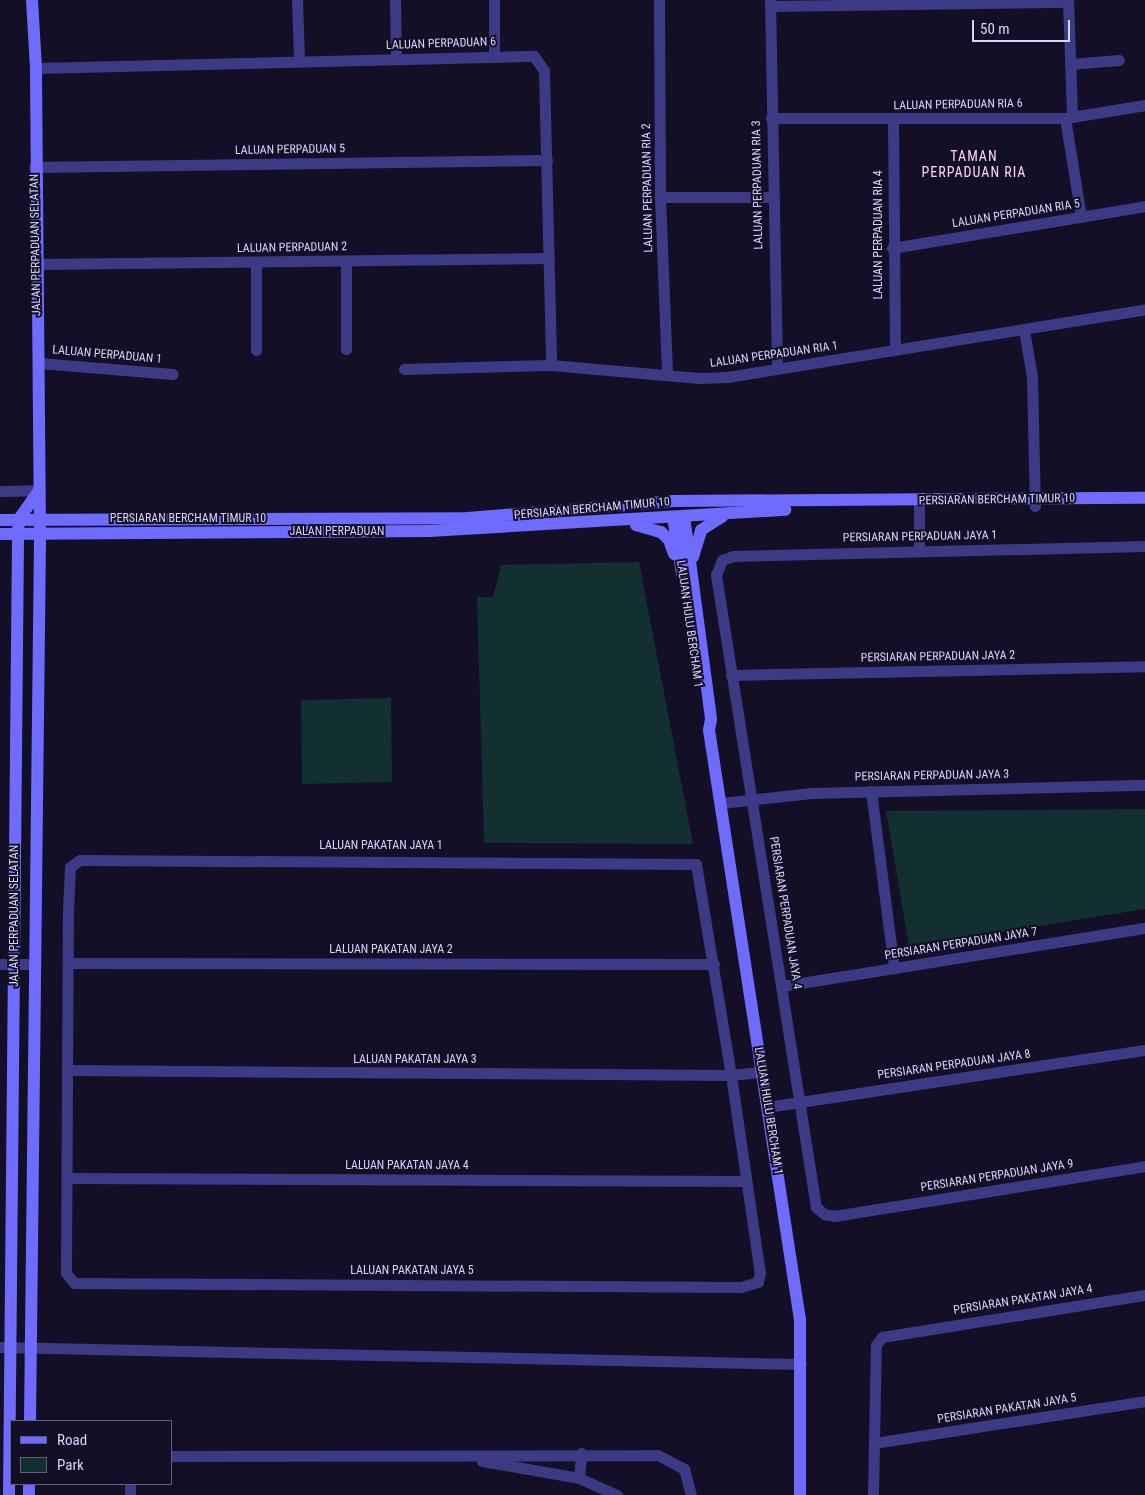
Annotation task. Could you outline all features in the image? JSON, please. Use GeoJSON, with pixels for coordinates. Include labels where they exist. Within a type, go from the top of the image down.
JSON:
{"type":"FeatureCollection","features":[{"type":"Feature","properties":{"kind":"street","name":"JALAN PERPADUAN SELATAN"},"geometry":{"type":"LineString","coordinates":[[30,1420],[40,534],[39,363],[34,167],[36,68],[32,0]]}},
{"type":"Feature","properties":{"kind":"street"},"geometry":{"type":"LineString","coordinates":[[297,0],[299,61]]}},
{"type":"Feature","properties":{"kind":"street"},"geometry":{"type":"LineString","coordinates":[[395,0],[396,59]]}},
{"type":"Feature","properties":{"kind":"street"},"geometry":{"type":"LineString","coordinates":[[494,0],[494,56]]}},
{"type":"Feature","properties":{"kind":"street","name":"LALUAN PERPADUAN RIA 2"},"geometry":{"type":"LineString","coordinates":[[659,0],[660,198],[667,375]]}},
{"type":"Feature","properties":{"kind":"street"},"geometry":{"type":"LineString","coordinates":[[770,3],[1068,1],[1069,117],[1081,217]]}},
{"type":"Feature","properties":{"kind":"street","name":"LALUAN PERPADUAN RIA 3"},"geometry":{"type":"LineString","coordinates":[[770,3],[772,197],[777,369]]}},
{"type":"Feature","properties":{"kind":"street","name":"LALUAN PERPADUAN 6"},"geometry":{"type":"LineString","coordinates":[[36,68],[534,56],[543,65],[551,365]]}},
{"type":"Feature","properties":{"kind":"street"},"geometry":{"type":"LineString","coordinates":[[1070,64],[1119,60]]}},
{"type":"Feature","properties":{"kind":"street","name":"LALUAN PERPADUAN RIA 6"},"geometry":{"type":"LineString","coordinates":[[771,118],[893,120],[1069,117],[1145,106]]}},
{"type":"Feature","properties":{"kind":"street","name":"LALUAN PERPADUAN RIA 4"},"geometry":{"type":"LineString","coordinates":[[893,120],[892,248],[895,350]]}},
{"type":"Feature","properties":{"kind":"street","name":"LALUAN PERPADUAN 5"},"geometry":{"type":"LineString","coordinates":[[34,167],[546,160]]}},
{"type":"Feature","properties":{"kind":"street"},"geometry":{"type":"LineString","coordinates":[[660,198],[772,197]]}},
{"type":"Feature","properties":{"kind":"street","name":"LALUAN PERPADUAN RIA 5"},"geometry":{"type":"LineString","coordinates":[[892,248],[1145,206]]}},
{"type":"Feature","properties":{"kind":"street","name":"LALUAN PERPADUAN 2"},"geometry":{"type":"LineString","coordinates":[[36,264],[256,263],[549,258]]}},
{"type":"Feature","properties":{"kind":"street"},"geometry":{"type":"LineString","coordinates":[[346,261],[346,349]]}},
{"type":"Feature","properties":{"kind":"street"},"geometry":{"type":"LineString","coordinates":[[256,263],[256,350]]}},
{"type":"Feature","properties":{"kind":"street","name":"LALUAN PERPADUAN RIA 1"},"geometry":{"type":"LineString","coordinates":[[404,369],[551,365],[701,378],[777,369],[1145,309]]}},
{"type":"Feature","properties":{"kind":"street"},"geometry":{"type":"LineString","coordinates":[[1024,330],[1032,377],[1036,503]]}},
{"type":"Feature","properties":{"kind":"street","name":"LALUAN PERPADUAN 1"},"geometry":{"type":"LineString","coordinates":[[39,363],[173,374]]}},
{"type":"Feature","properties":{"kind":"street"},"geometry":{"type":"LineString","coordinates":[[0,484],[0,491],[39,490]]}},
{"type":"Feature","properties":{"kind":"street"},"geometry":{"type":"LineString","coordinates":[[19,519],[39,490]]}},
{"type":"Feature","properties":{"kind":"street","name":"PERSIARAN BERCHAM TIMUR 10"},"geometry":{"type":"LineString","coordinates":[[678,514],[1145,498]]}},
{"type":"Feature","properties":{"kind":"street"},"geometry":{"type":"LineString","coordinates":[[562,512],[678,514],[728,502]]}},
{"type":"Feature","properties":{"kind":"street","name":"PERSIARAN BERCHAM TIMUR 10"},"geometry":{"type":"LineString","coordinates":[[39,519],[468,518],[562,512],[637,503],[728,502],[919,505]]}},
{"type":"Feature","properties":{"kind":"street","name":"PERSIARAN BERCHAM TIMUR 10"},"geometry":{"type":"LineString","coordinates":[[1036,503],[1145,505]]}},
{"type":"Feature","properties":{"kind":"street"},"geometry":{"type":"LineString","coordinates":[[919,505],[919,550]]}},
{"type":"Feature","properties":{"kind":"street"},"geometry":{"type":"LineString","coordinates":[[688,583],[695,542],[705,524],[716,518],[777,510]]}},
{"type":"Feature","properties":{"kind":"street","name":"JALAN PERPADUAN"},"geometry":{"type":"LineString","coordinates":[[0,534],[368,533],[572,525],[678,514]]}},
{"type":"Feature","properties":{"kind":"street","name":"LALUAN HULU BERCHAM 1"},"geometry":{"type":"LineString","coordinates":[[678,514],[711,719],[709,730],[800,1320],[800,1495]]}},
{"type":"Feature","properties":{"kind":"street"},"geometry":{"type":"LineString","coordinates":[[209,518],[231,522],[239,532]]}},
{"type":"Feature","properties":{"kind":"street","name":"JALAN PERPADUAN SELATAN"},"geometry":{"type":"LineString","coordinates":[[6,1491],[6,1347],[15,964],[19,519]]}},
{"type":"Feature","properties":{"kind":"street"},"geometry":{"type":"LineString","coordinates":[[0,520],[39,519]]}},
{"type":"Feature","properties":{"kind":"street"},"geometry":{"type":"LineString","coordinates":[[572,525],[652,527],[669,540],[688,583]]}},
{"type":"Feature","properties":{"kind":"street","name":"PERSIARAN PERPADUAN JAYA 1"},"geometry":{"type":"LineString","coordinates":[[717,584],[719,564],[733,556],[1145,546]]}},
{"type":"Feature","properties":{"kind":"street","name":"PERSIARAN PERPADUAN JAYA 4"},"geometry":{"type":"LineString","coordinates":[[717,584],[731,675],[754,799],[816,1207],[829,1216],[853,1213]]}},
{"type":"Feature","properties":{"kind":"street","name":"PERSIARAN PERPADUAN JAYA 2"},"geometry":{"type":"LineString","coordinates":[[731,675],[1145,666]]}},
{"type":"Feature","properties":{"kind":"street","name":"PERSIARAN PERPADUAN JAYA 3"},"geometry":{"type":"LineString","coordinates":[[721,803],[871,791],[1145,785]]}},
{"type":"Feature","properties":{"kind":"street"},"geometry":{"type":"LineString","coordinates":[[871,791],[894,969]]}},
{"type":"Feature","properties":{"kind":"street","name":"LALUAN PAKATAN JAYA 1"},"geometry":{"type":"LineString","coordinates":[[84,1285],[70,1281],[66,1273],[70,867],[76,861],[692,861],[699,867],[760,1273],[754,1286],[740,1287]]}},
{"type":"Feature","properties":{"kind":"street","name":"PERSIARAN PERPADUAN JAYA 7"},"geometry":{"type":"LineString","coordinates":[[782,986],[1145,928]]}},
{"type":"Feature","properties":{"kind":"street","name":"LALUAN PAKATAN JAYA 2"},"geometry":{"type":"LineString","coordinates":[[68,963],[714,964]]}},
{"type":"Feature","properties":{"kind":"street"},"geometry":{"type":"LineString","coordinates":[[0,964],[35,964]]}},
{"type":"Feature","properties":{"kind":"street","name":"PERSIARAN PERPADUAN JAYA 8"},"geometry":{"type":"LineString","coordinates":[[767,1107],[1145,1050]]}},
{"type":"Feature","properties":{"kind":"street","name":"LALUAN PAKATAN JAYA 3"},"geometry":{"type":"LineString","coordinates":[[68,1070],[731,1075],[762,1072]]}},
{"type":"Feature","properties":{"kind":"street","name":"PERSIARAN PERPADUAN JAYA 9"},"geometry":{"type":"LineString","coordinates":[[853,1213],[1145,1166]]}},
{"type":"Feature","properties":{"kind":"street","name":"LALUAN PAKATAN JAYA 4"},"geometry":{"type":"LineString","coordinates":[[67,1178],[746,1181]]}},
{"type":"Feature","properties":{"kind":"street","name":"LALUAN PAKATAN JAYA 5"},"geometry":{"type":"LineString","coordinates":[[84,1285],[740,1287]]}},
{"type":"Feature","properties":{"kind":"street","name":"PERSIARAN PAKATAN JAYA 4"},"geometry":{"type":"LineString","coordinates":[[873,1495],[876,1345],[882,1337],[1145,1295]]}},
{"type":"Feature","properties":{"kind":"street"},"geometry":{"type":"LineString","coordinates":[[6,1347],[801,1364]]}},
{"type":"Feature","properties":{"kind":"street","name":"PERSIARAN PAKATAN JAYA 5"},"geometry":{"type":"LineString","coordinates":[[874,1444],[1145,1401]]}},
{"type":"Feature","properties":{"kind":"street"},"geometry":{"type":"LineString","coordinates":[[579,1478],[581,1453]]}},
{"type":"Feature","properties":{"kind":"street"},"geometry":{"type":"LineString","coordinates":[[172,1456],[454,1456],[581,1453],[658,1455],[673,1460],[684,1469],[691,1495]]}},
{"type":"Feature","properties":{"kind":"street"},"geometry":{"type":"LineString","coordinates":[[454,1456],[579,1478],[617,1495]]}},
{"type":"Feature","properties":{"kind":"green space"},"geometry":{"type":"Polygon","coordinates":[[[639,562],[693,844],[484,843],[477,597],[493,597],[501,565],[639,562]]]}},
{"type":"Feature","properties":{"kind":"green space"},"geometry":{"type":"Polygon","coordinates":[[[391,698],[392,782],[302,784],[301,700],[391,698]]]}},
{"type":"Feature","properties":{"kind":"green space"},"geometry":{"type":"Polygon","coordinates":[[[1145,809],[1145,909],[909,947],[886,811],[1145,809]]]}},
{"type":"Feature","properties":{"kind":"district","name":"TAMAN PERPADUAN RIA"},"geometry":{"type":"Point","coordinates":[974,164]}}]}
